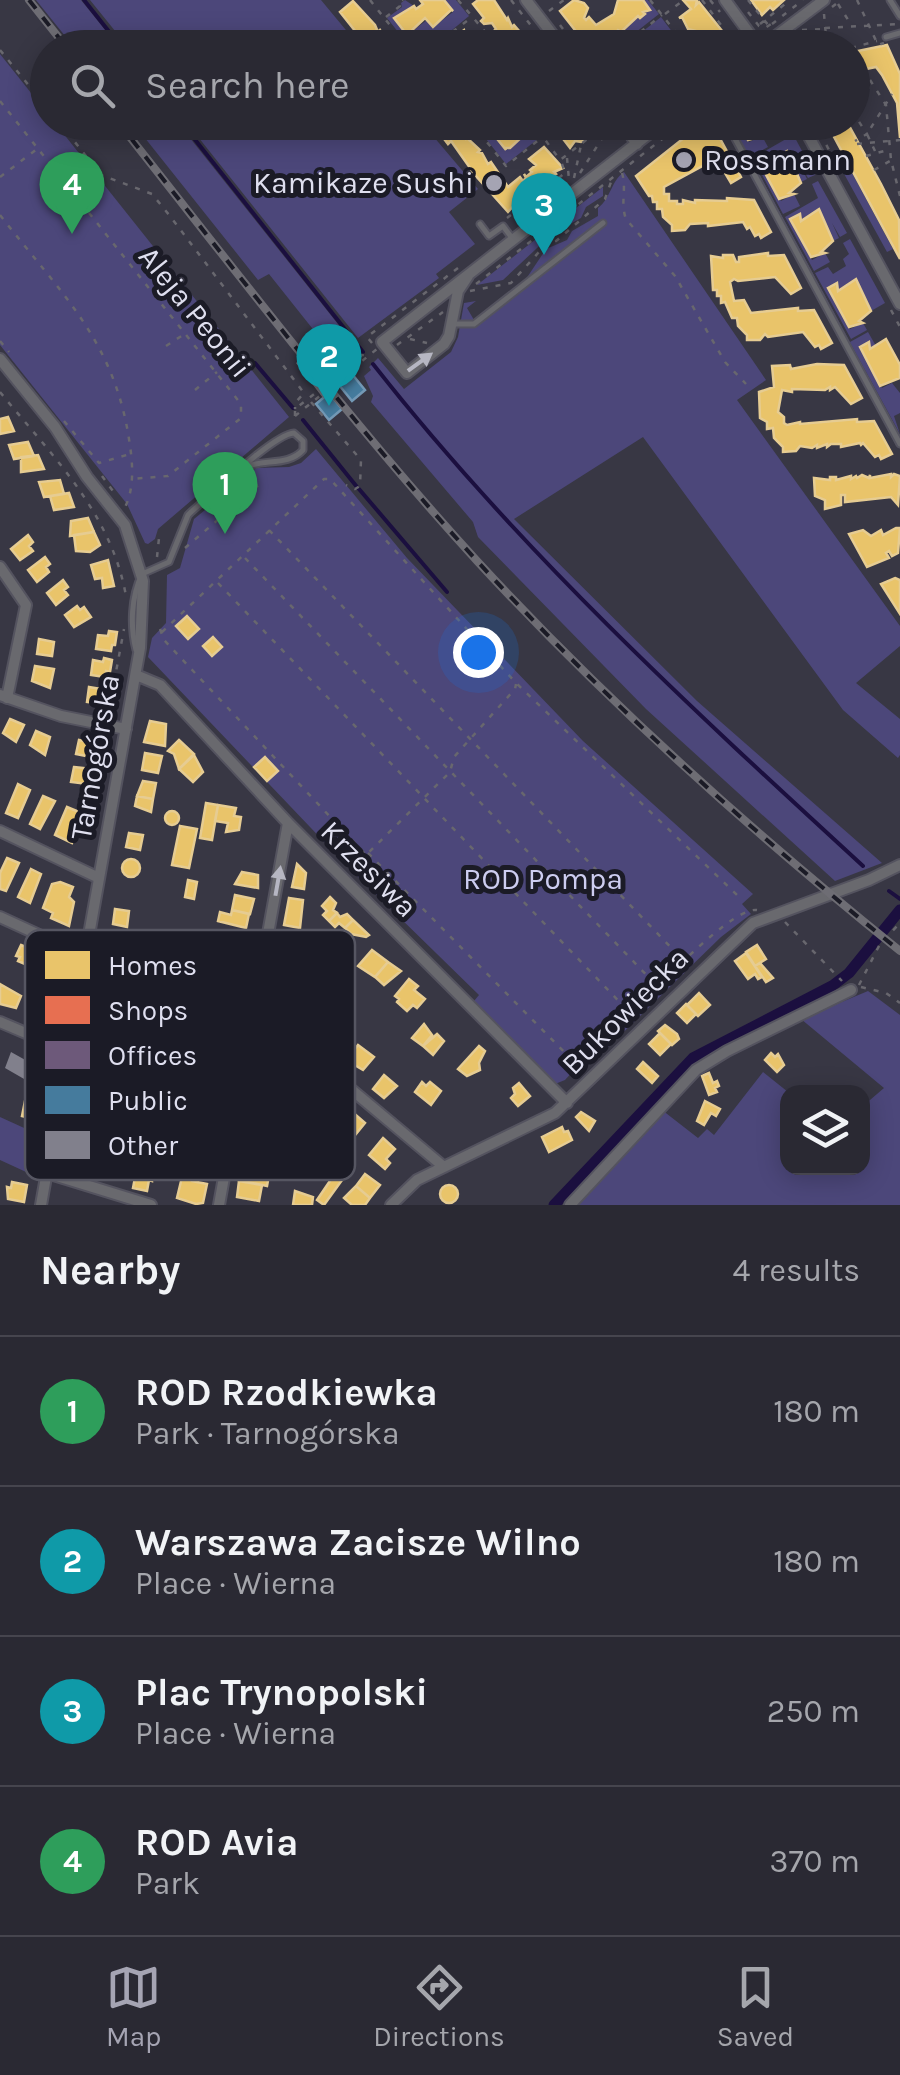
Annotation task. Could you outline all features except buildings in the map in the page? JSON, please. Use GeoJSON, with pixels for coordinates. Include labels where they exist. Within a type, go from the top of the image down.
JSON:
{"type":"FeatureCollection","features":[{"type":"Feature","properties":{"kind":"street"},"geometry":{"type":"LineString","coordinates":[[526,0],[548,30]]}},
{"type":"Feature","properties":{"kind":"street"},"geometry":{"type":"LineString","coordinates":[[724,0],[746,30]]}},
{"type":"Feature","properties":{"kind":"street"},"geometry":{"type":"LineString","coordinates":[[784,30],[824,0]]}},
{"type":"Feature","properties":{"kind":"street"},"geometry":{"type":"LineString","coordinates":[[633,140],[637,144]]}},
{"type":"Feature","properties":{"kind":"street"},"geometry":{"type":"LineString","coordinates":[[468,276],[455,302],[444,344],[407,373],[382,349],[382,342],[642,140]]}},
{"type":"Feature","properties":{"kind":"street"},"geometry":{"type":"LineString","coordinates":[[811,140],[900,304]]}},
{"type":"Feature","properties":{"kind":"street","name":"Tarnogórska"},"geometry":{"type":"LineString","coordinates":[[6,358],[87,477],[119,516],[142,574],[143,627],[90,930]]}},
{"type":"Feature","properties":{"kind":"street"},"geometry":{"type":"LineString","coordinates":[[0,567],[26,605],[4,697],[61,716],[126,729]]}},
{"type":"Feature","properties":{"kind":"street","name":"Krzesiwa"},"geometry":{"type":"LineString","coordinates":[[136,674],[160,685],[288,823],[347,874],[567,1104]]}},
{"type":"Feature","properties":{"kind":"street"},"geometry":{"type":"LineString","coordinates":[[269,930],[288,823]]}},
{"type":"Feature","properties":{"kind":"street"},"geometry":{"type":"LineString","coordinates":[[0,831],[99,878]]}},
{"type":"Feature","properties":{"kind":"street","name":"Bukowiecka"},"geometry":{"type":"LineString","coordinates":[[391,1205],[409,1185],[567,1104],[598,1068],[753,923],[900,865]]}},
{"type":"Feature","properties":{"kind":"street"},"geometry":{"type":"LineString","coordinates":[[0,917],[28,930]]}},
{"type":"Feature","properties":{"kind":"street"},"geometry":{"type":"LineString","coordinates":[[570,1205],[706,1062],[855,988]]}},
{"type":"Feature","properties":{"kind":"street"},"geometry":{"type":"LineString","coordinates":[[0,1022],[25,1033]]}},
{"type":"Feature","properties":{"kind":"street"},"geometry":{"type":"LineString","coordinates":[[355,1093],[444,1167]]}},
{"type":"Feature","properties":{"kind":"street","name":"Tarnogórska"},"geometry":{"type":"LineString","coordinates":[[41,1205],[46,1180]]}},
{"type":"Feature","properties":{"kind":"street"},"geometry":{"type":"LineString","coordinates":[[70,1180],[150,1205]]}},
{"type":"Feature","properties":{"kind":"street"},"geometry":{"type":"LineString","coordinates":[[218,1205],[223,1180]]}},
{"type":"Feature","properties":{"kind":"lane"},"geometry":{"type":"LineString","coordinates":[[890,0],[900,20]]}},
{"type":"Feature","properties":{"kind":"lane"},"geometry":{"type":"LineString","coordinates":[[887,39],[900,32]]}},
{"type":"Feature","properties":{"kind":"lane"},"geometry":{"type":"LineString","coordinates":[[736,140],[900,444]]}},
{"type":"Feature","properties":{"kind":"lane"},"geometry":{"type":"LineString","coordinates":[[448,323],[474,324],[602,223]]}},
{"type":"Feature","properties":{"kind":"lane"},"geometry":{"type":"LineString","coordinates":[[480,224],[489,236],[503,226],[514,240]]}},
{"type":"Feature","properties":{"kind":"lane"},"geometry":{"type":"LineString","coordinates":[[142,574],[166,566],[188,515],[243,468],[285,434],[296,434],[303,441],[303,450],[295,458],[256,462],[243,468]]}},
{"type":"Feature","properties":{"kind":"lane"},"geometry":{"type":"LineString","coordinates":[[174,550],[184,548]]}},
{"type":"Feature","properties":{"kind":"path"},"geometry":{"type":"LineString","coordinates":[[370,0],[394,30]]}},
{"type":"Feature","properties":{"kind":"path"},"geometry":{"type":"LineString","coordinates":[[385,18],[403,0]]}},
{"type":"Feature","properties":{"kind":"path"},"geometry":{"type":"LineString","coordinates":[[458,0],[483,30]]}},
{"type":"Feature","properties":{"kind":"path"},"geometry":{"type":"LineString","coordinates":[[511,0],[535,30]]}},
{"type":"Feature","properties":{"kind":"path"},"geometry":{"type":"LineString","coordinates":[[549,12],[564,0]]}},
{"type":"Feature","properties":{"kind":"path"},"geometry":{"type":"LineString","coordinates":[[650,0],[674,30]]}},
{"type":"Feature","properties":{"kind":"path"},"geometry":{"type":"LineString","coordinates":[[643,30],[684,0]]}},
{"type":"Feature","properties":{"kind":"path"},"geometry":{"type":"LineString","coordinates":[[702,0],[725,30]]}},
{"type":"Feature","properties":{"kind":"path"},"geometry":{"type":"LineString","coordinates":[[857,0],[878,45],[887,39]]}},
{"type":"Feature","properties":{"kind":"path"},"geometry":{"type":"LineString","coordinates":[[749,1],[771,25],[758,25],[744,7],[749,1]]}},
{"type":"Feature","properties":{"kind":"path"},"geometry":{"type":"LineString","coordinates":[[758,25],[795,1]]}},
{"type":"Feature","properties":{"kind":"path"},"geometry":{"type":"LineString","coordinates":[[837,3],[852,26]]}},
{"type":"Feature","properties":{"kind":"path"},"geometry":{"type":"LineString","coordinates":[[776,11],[781,17]]}},
{"type":"Feature","properties":{"kind":"path"},"geometry":{"type":"LineString","coordinates":[[824,14],[825,28]]}},
{"type":"Feature","properties":{"kind":"path"},"geometry":{"type":"LineString","coordinates":[[455,30],[472,17]]}},
{"type":"Feature","properties":{"kind":"path"},"geometry":{"type":"LineString","coordinates":[[800,30],[900,20]]}},
{"type":"Feature","properties":{"kind":"path"},"geometry":{"type":"LineString","coordinates":[[870,43],[877,41]]}},
{"type":"Feature","properties":{"kind":"path"},"geometry":{"type":"LineString","coordinates":[[0,50],[30,87]]}},
{"type":"Feature","properties":{"kind":"path"},"geometry":{"type":"LineString","coordinates":[[870,80],[886,105],[888,141],[899,197]]}},
{"type":"Feature","properties":{"kind":"path"},"geometry":{"type":"LineString","coordinates":[[870,88],[874,87]]}},
{"type":"Feature","properties":{"kind":"path"},"geometry":{"type":"LineString","coordinates":[[870,129],[892,94]]}},
{"type":"Feature","properties":{"kind":"path","name":"Aleja Peonii"},"geometry":{"type":"LineString","coordinates":[[0,102],[30,138]]}},
{"type":"Feature","properties":{"kind":"path","name":"Aleja Peonii"},"geometry":{"type":"LineString","coordinates":[[31,140],[218,372],[242,408],[241,418],[168,476],[131,479]]}},
{"type":"Feature","properties":{"kind":"path"},"geometry":{"type":"LineString","coordinates":[[73,140],[101,175],[152,194],[170,216],[304,394],[294,403],[295,416],[315,401],[319,393],[295,409]]}},
{"type":"Feature","properties":{"kind":"path"},"geometry":{"type":"LineString","coordinates":[[485,140],[506,166],[538,140]]}},
{"type":"Feature","properties":{"kind":"path"},"geometry":{"type":"LineString","coordinates":[[506,218],[543,194],[565,173],[544,140]]}},
{"type":"Feature","properties":{"kind":"path"},"geometry":{"type":"LineString","coordinates":[[560,160],[586,140]]}},
{"type":"Feature","properties":{"kind":"path"},"geometry":{"type":"LineString","coordinates":[[579,174],[605,140]]}},
{"type":"Feature","properties":{"kind":"path"},"geometry":{"type":"LineString","coordinates":[[455,302],[661,140]]}},
{"type":"Feature","properties":{"kind":"path"},"geometry":{"type":"LineString","coordinates":[[860,140],[856,143],[900,140]]}},
{"type":"Feature","properties":{"kind":"path"},"geometry":{"type":"LineString","coordinates":[[870,140],[875,152]]}},
{"type":"Feature","properties":{"kind":"path"},"geometry":{"type":"LineString","coordinates":[[574,178],[581,144]]}},
{"type":"Feature","properties":{"kind":"path"},"geometry":{"type":"LineString","coordinates":[[0,177],[38,148]]}},
{"type":"Feature","properties":{"kind":"path"},"geometry":{"type":"LineString","coordinates":[[866,156],[890,149]]}},
{"type":"Feature","properties":{"kind":"path"},"geometry":{"type":"LineString","coordinates":[[566,155],[570,182],[600,157]]}},
{"type":"Feature","properties":{"kind":"path"},"geometry":{"type":"LineString","coordinates":[[874,170],[891,160]]}},
{"type":"Feature","properties":{"kind":"path"},"geometry":{"type":"LineString","coordinates":[[621,171],[625,190],[622,209],[626,218],[675,276],[725,362],[746,384]]}},
{"type":"Feature","properties":{"kind":"path"},"geometry":{"type":"LineString","coordinates":[[468,291],[511,283],[548,242],[556,242],[605,199],[612,178]]}},
{"type":"Feature","properties":{"kind":"path"},"geometry":{"type":"LineString","coordinates":[[0,215],[89,326],[112,370],[123,404],[131,454],[131,494],[119,516]]}},
{"type":"Feature","properties":{"kind":"path"},"geometry":{"type":"LineString","coordinates":[[400,312],[470,260]]}},
{"type":"Feature","properties":{"kind":"path"},"geometry":{"type":"LineString","coordinates":[[382,349],[409,338],[445,310],[448,323]]}},
{"type":"Feature","properties":{"kind":"path"},"geometry":{"type":"LineString","coordinates":[[166,346],[186,332]]}},
{"type":"Feature","properties":{"kind":"path"},"geometry":{"type":"LineString","coordinates":[[409,338],[433,344],[424,350]]}},
{"type":"Feature","properties":{"kind":"path"},"geometry":{"type":"LineString","coordinates":[[0,342],[6,358]]}},
{"type":"Feature","properties":{"kind":"path"},"geometry":{"type":"LineString","coordinates":[[399,344],[400,351]]}},
{"type":"Feature","properties":{"kind":"path"},"geometry":{"type":"LineString","coordinates":[[345,374],[362,355],[370,355]]}},
{"type":"Feature","properties":{"kind":"path"},"geometry":{"type":"LineString","coordinates":[[195,390],[218,372]]}},
{"type":"Feature","properties":{"kind":"path"},"geometry":{"type":"LineString","coordinates":[[0,392],[89,502],[112,542],[126,596]]}},
{"type":"Feature","properties":{"kind":"path"},"geometry":{"type":"LineString","coordinates":[[315,401],[360,460],[360,486],[346,486]]}},
{"type":"Feature","properties":{"kind":"path"},"geometry":{"type":"LineString","coordinates":[[62,417],[98,463],[131,454]]}},
{"type":"Feature","properties":{"kind":"path"},"geometry":{"type":"LineString","coordinates":[[737,895],[516,683],[330,479],[324,480],[161,630],[164,640],[367,854],[578,1065],[597,1051],[684,962],[732,918],[747,910]]}},
{"type":"Feature","properties":{"kind":"path"},"geometry":{"type":"LineString","coordinates":[[184,548],[262,482]]}},
{"type":"Feature","properties":{"kind":"path"},"geometry":{"type":"LineString","coordinates":[[269,530],[684,962]]}},
{"type":"Feature","properties":{"kind":"path"},"geometry":{"type":"LineString","coordinates":[[156,563],[158,538]]}},
{"type":"Feature","properties":{"kind":"path"},"geometry":{"type":"LineString","coordinates":[[244,557],[658,987]]}},
{"type":"Feature","properties":{"kind":"path"},"geometry":{"type":"LineString","coordinates":[[217,582],[632,1015]]}},
{"type":"Feature","properties":{"kind":"path"},"geometry":{"type":"LineString","coordinates":[[124,626],[114,688],[126,690],[125,696],[132,697]]}},
{"type":"Feature","properties":{"kind":"path"},"geometry":{"type":"LineString","coordinates":[[347,874],[450,772],[454,757],[516,689],[516,683]]}},
{"type":"Feature","properties":{"kind":"path"},"geometry":{"type":"LineString","coordinates":[[777,913],[834,974]]}},
{"type":"Feature","properties":{"kind":"path"},"geometry":{"type":"LineString","coordinates":[[900,923],[880,944],[855,988],[886,993],[900,1003]]}},
{"type":"Feature","properties":{"kind":"green space"},"geometry":{"type":"Polygon","coordinates":[[[36,0],[81,0],[105,30],[60,30],[36,0]]]}},
{"type":"Feature","properties":{"kind":"green space"},"geometry":{"type":"Polygon","coordinates":[[[90,0],[321,0],[346,30],[114,30],[90,0]]]}},
{"type":"Feature","properties":{"kind":"green space"},"geometry":{"type":"Polygon","coordinates":[[[405,0],[414,6],[395,19],[403,30],[397,30],[387,18],[402,7],[405,0]]]}},
{"type":"Feature","properties":{"kind":"green space"},"geometry":{"type":"Polygon","coordinates":[[[444,0],[456,0],[469,16],[452,30],[414,30],[427,20],[433,27],[453,12],[444,0]]]}},
{"type":"Feature","properties":{"kind":"green space"},"geometry":{"type":"Polygon","coordinates":[[[643,0],[648,0],[659,14],[639,30],[621,30],[644,14],[648,7],[643,0]]]}},
{"type":"Feature","properties":{"kind":"green space"},"geometry":{"type":"Polygon","coordinates":[[[661,17],[671,30],[644,30],[661,17]]]}},
{"type":"Feature","properties":{"kind":"green space"},"geometry":{"type":"Polygon","coordinates":[[[0,54],[30,92],[30,140],[69,140],[289,417],[158,529],[155,539],[148,544],[127,504],[0,345],[0,54]]]}},
{"type":"Feature","properties":{"kind":"green space"},"geometry":{"type":"Polygon","coordinates":[[[147,140],[192,140],[361,353],[343,367],[269,274],[258,280],[147,140]]]}},
{"type":"Feature","properties":{"kind":"green space"},"geometry":{"type":"Polygon","coordinates":[[[201,140],[436,140],[478,189],[449,212],[475,244],[436,274],[439,278],[358,338],[201,140]]]}},
{"type":"Feature","properties":{"kind":"green space"},"geometry":{"type":"Polygon","coordinates":[[[487,140],[499,140],[507,150],[520,140],[537,140],[506,164],[487,140]]]}},
{"type":"Feature","properties":{"kind":"green space"},"geometry":{"type":"Polygon","coordinates":[[[739,140],[764,140],[768,147],[750,157],[850,342],[868,332],[876,346],[870,349],[867,343],[860,348],[882,388],[892,383],[900,393],[900,413],[894,416],[900,434],[739,140]]]}},
{"type":"Feature","properties":{"kind":"green space"},"geometry":{"type":"Polygon","coordinates":[[[784,140],[796,140],[815,175],[808,178],[797,159],[807,179],[801,182],[787,151],[769,162],[759,161],[781,201],[794,194],[800,206],[783,214],[753,158],[784,140]]]}},
{"type":"Feature","properties":{"kind":"green space"},"geometry":{"type":"Polygon","coordinates":[[[844,158],[893,249],[887,252],[837,161],[844,158]]]}},
{"type":"Feature","properties":{"kind":"green space"},"geometry":{"type":"Polygon","coordinates":[[[624,172],[766,380],[737,400],[900,626],[900,646],[856,683],[900,719],[900,755],[898,758],[843,710],[643,437],[514,519],[697,701],[882,863],[835,881],[646,709],[478,537],[473,522],[371,402],[373,396],[364,376],[378,358],[404,389],[451,352],[464,303],[476,301],[467,308],[474,320],[526,279],[546,249],[567,240],[572,231],[598,216],[598,208],[624,172]]]}},
{"type":"Feature","properties":{"kind":"green space"},"geometry":{"type":"Polygon","coordinates":[[[818,181],[847,233],[840,237],[832,223],[839,238],[833,241],[819,210],[801,221],[797,215],[791,219],[812,260],[825,253],[830,262],[814,271],[785,217],[818,198],[812,184],[818,181]]]}},
{"type":"Feature","properties":{"kind":"green space"},"geometry":{"type":"Polygon","coordinates":[[[603,187],[603,196],[586,207],[581,218],[552,234],[503,280],[477,285],[603,187]]]}},
{"type":"Feature","properties":{"kind":"green space"},"geometry":{"type":"Polygon","coordinates":[[[850,239],[885,303],[871,311],[856,279],[838,291],[835,285],[828,289],[850,329],[863,323],[867,330],[851,339],[815,273],[828,267],[833,274],[846,266],[843,259],[849,254],[843,243],[850,239]]]}},
{"type":"Feature","properties":{"kind":"green space","name":"ROD Pompa"},"geometry":{"type":"Polygon","coordinates":[[[316,449],[407,558],[583,741],[753,894],[742,904],[751,914],[721,937],[599,1056],[588,1055],[565,1080],[555,1084],[474,1001],[479,995],[351,870],[148,657],[152,638],[166,623],[167,575],[180,568],[194,519],[256,468],[289,467],[301,463],[316,449]]]}},
{"type":"Feature","properties":{"kind":"green space"},"geometry":{"type":"Polygon","coordinates":[[[868,991],[900,1015],[900,1205],[573,1205],[662,1110],[698,1138],[707,1129],[714,1135],[763,1072],[780,1086],[780,1175],[870,1175],[870,1100],[884,1088],[801,1019],[868,991]]]}},
{"type":"Feature","properties":{"kind":"green space"},"geometry":{"type":"Polygon","coordinates":[[[0,1117],[25,1128],[25,1171],[0,1160],[0,1117]]]}},
{"type":"Feature","properties":{"kind":"waterway"},"geometry":{"type":"LineString","coordinates":[[84,0],[108,30]]}},
{"type":"Feature","properties":{"kind":"waterway"},"geometry":{"type":"LineString","coordinates":[[195,140],[363,352]]}},
{"type":"Feature","properties":{"kind":"waterway"},"geometry":{"type":"LineString","coordinates":[[255,363],[293,408]]}},
{"type":"Feature","properties":{"kind":"waterway"},"geometry":{"type":"LineString","coordinates":[[373,364],[546,562],[671,687],[863,866]]}},
{"type":"Feature","properties":{"kind":"waterway"},"geometry":{"type":"LineString","coordinates":[[303,420],[357,487]]}},
{"type":"Feature","properties":{"kind":"waterway"},"geometry":{"type":"LineString","coordinates":[[359,489],[447,592]]}},
{"type":"Feature","properties":{"kind":"waterway"},"geometry":{"type":"LineString","coordinates":[[889,891],[900,899]]}},
{"type":"Feature","properties":{"kind":"waterway"},"geometry":{"type":"LineString","coordinates":[[554,1205],[693,1058],[832,986],[849,973],[900,910]]}},
{"type":"Feature","properties":{"kind":"railway"},"geometry":{"type":"LineString","coordinates":[[29,0],[53,30]]}},
{"type":"Feature","properties":{"kind":"railway"},"geometry":{"type":"LineString","coordinates":[[132,140],[339,401],[527,614],[682,764],[900,951]]}},
{"type":"Feature","properties":{"kind":"place","name":"Rossmann"},"geometry":{"type":"Point","coordinates":[684,160]}},
{"type":"Feature","properties":{"kind":"place","name":"Kamikaze Sushi"},"geometry":{"type":"Point","coordinates":[494,183]}},
{"type":"Feature","properties":{"kind":"place","name":"ROD Avia"},"geometry":{"type":"Point","coordinates":[72,234]}},
{"type":"Feature","properties":{"kind":"place","name":"Plac Trynopolski"},"geometry":{"type":"Point","coordinates":[544,255]}},
{"type":"Feature","properties":{"kind":"place","name":"Warszawa Zacisze Wilno"},"geometry":{"type":"Point","coordinates":[329,406]}},
{"type":"Feature","properties":{"kind":"place","name":"ROD Rzodkiewka"},"geometry":{"type":"Point","coordinates":[225,534]}}]}
